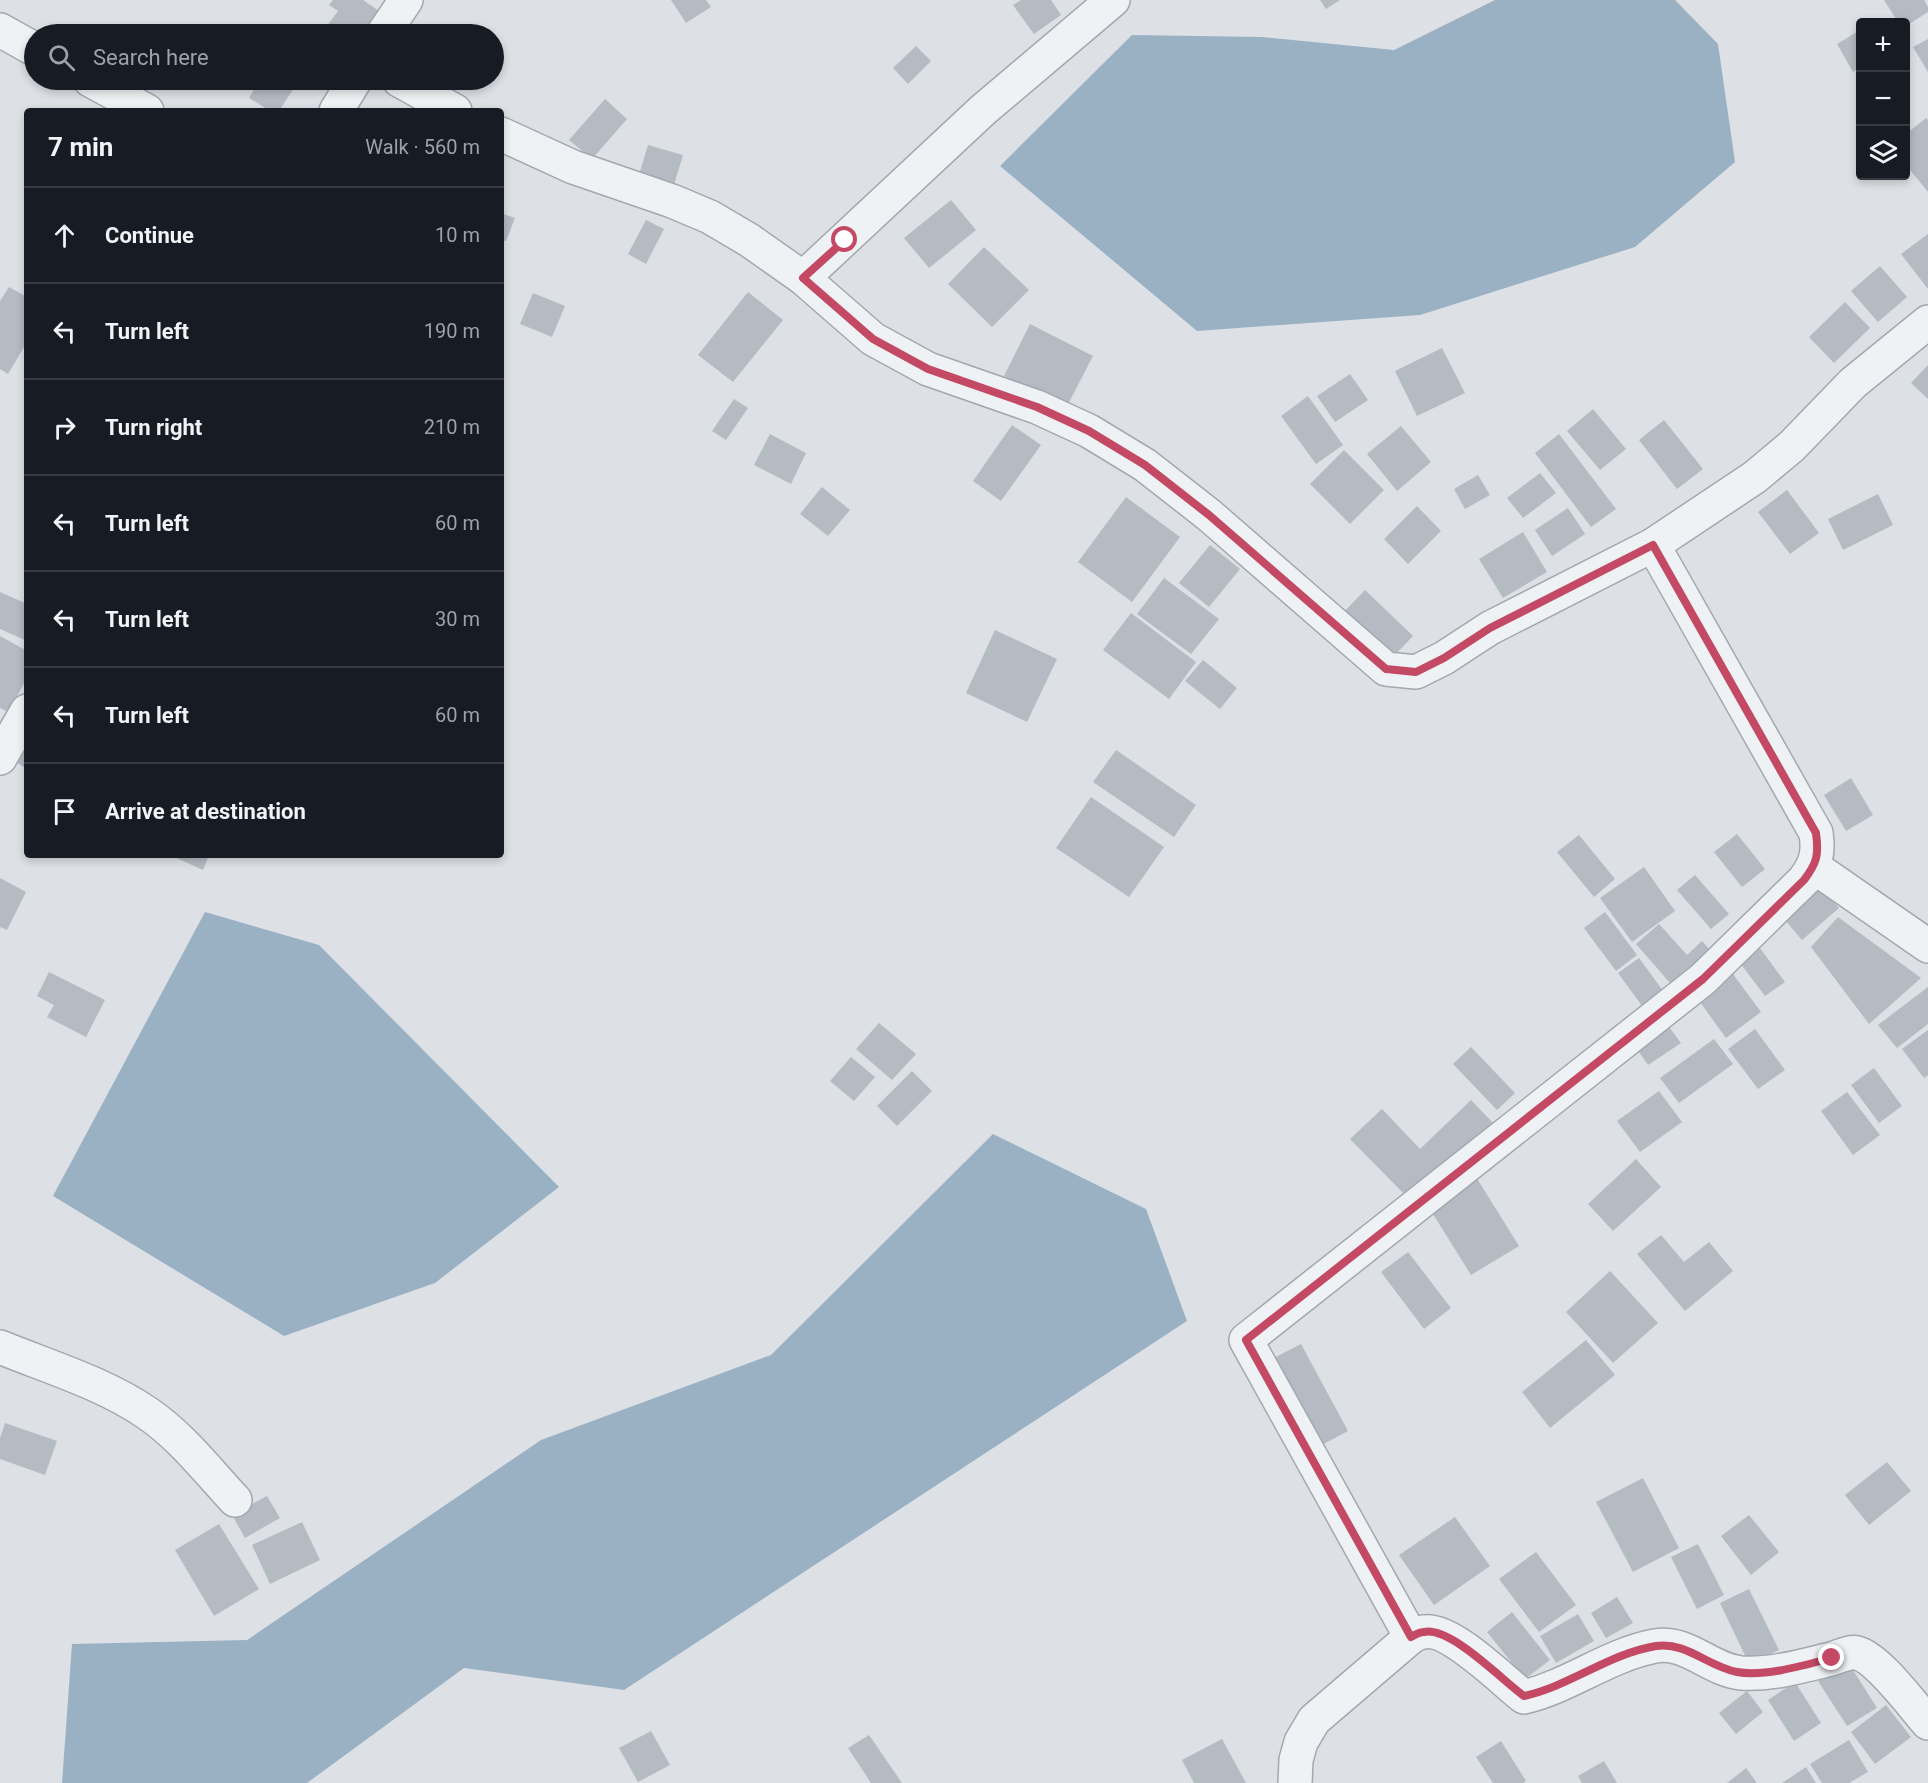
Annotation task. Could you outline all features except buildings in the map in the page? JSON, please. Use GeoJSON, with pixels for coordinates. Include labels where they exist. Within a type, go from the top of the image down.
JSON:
{"type":"FeatureCollection","features":[{"type":"Feature","properties":{"kind":"street"},"geometry":{"type":"LineString","coordinates":[[390,24],[406,0]]}},
{"type":"Feature","properties":{"kind":"street"},"geometry":{"type":"LineString","coordinates":[[803,278],[982,110],[1113,0]]}},
{"type":"Feature","properties":{"kind":"street"},"geometry":{"type":"LineString","coordinates":[[0,30],[24,43]]}},
{"type":"Feature","properties":{"kind":"street"},"geometry":{"type":"LineString","coordinates":[[108,90],[141,108]]}},
{"type":"Feature","properties":{"kind":"street"},"geometry":{"type":"LineString","coordinates":[[338,108],[349,90]]}},
{"type":"Feature","properties":{"kind":"street"},"geometry":{"type":"LineString","coordinates":[[417,90],[449,108]]}},
{"type":"Feature","properties":{"kind":"street"},"geometry":{"type":"LineString","coordinates":[[504,135],[573,167],[672,201],[710,217],[749,240],[803,278],[873,339],[928,369],[1037,407],[1089,431],[1145,465],[1209,515],[1386,669],[1416,672],[1444,658],[1490,628],[1653,545],[1755,477],[1792,446],[1853,383],[1928,322]]}},
{"type":"Feature","properties":{"kind":"street"},"geometry":{"type":"LineString","coordinates":[[1411,1637],[1246,1340],[1703,979],[1804,880],[1814,867],[1819,850],[1816,833],[1653,545]]}},
{"type":"Feature","properties":{"kind":"street"},"geometry":{"type":"LineString","coordinates":[[0,758],[24,716]]}},
{"type":"Feature","properties":{"kind":"street"},"geometry":{"type":"LineString","coordinates":[[1814,867],[1928,946]]}},
{"type":"Feature","properties":{"kind":"street"},"geometry":{"type":"LineString","coordinates":[[0,1347],[121,1397],[147,1413],[173,1433],[235,1500]]}},
{"type":"Feature","properties":{"kind":"street"},"geometry":{"type":"LineString","coordinates":[[1295,1783],[1296,1760],[1301,1742],[1314,1720],[1411,1637],[1425,1631],[1441,1634],[1460,1644],[1524,1696],[1543,1692],[1611,1659],[1657,1645],[1678,1646],[1717,1667],[1740,1673],[1779,1671],[1856,1652],[1868,1658],[1890,1678],[1928,1723]]}},
{"type":"Feature","properties":{"kind":"water"},"geometry":{"type":"Polygon","coordinates":[[[1495,0],[1675,0],[1718,44],[1735,162],[1635,247],[1420,315],[1197,331],[1000,166],[1132,35],[1262,37],[1394,50],[1495,0]]]}},
{"type":"Feature","properties":{"kind":"water"},"geometry":{"type":"Polygon","coordinates":[[[205,912],[319,945],[559,1187],[435,1283],[284,1336],[53,1196],[205,912]]]}},
{"type":"Feature","properties":{"kind":"water"},"geometry":{"type":"Polygon","coordinates":[[[993,1134],[1146,1209],[1187,1321],[624,1690],[464,1668],[307,1783],[62,1783],[72,1644],[247,1640],[541,1440],[771,1355],[993,1134]]]}},
{"type":"Feature","properties":{"kind":"route"},"geometry":{"type":"LineString","coordinates":[[845,240],[803,278],[873,339],[928,369],[1037,407],[1089,431],[1145,465],[1209,515],[1386,669],[1416,672],[1444,658],[1490,628],[1653,545],[1816,833],[1819,850],[1814,867],[1804,880],[1703,979],[1246,1340],[1411,1637],[1425,1631],[1441,1634],[1460,1644],[1524,1696],[1543,1692],[1611,1659],[1657,1645],[1678,1646],[1717,1667],[1740,1673],[1779,1671],[1832,1658]]}}]}
